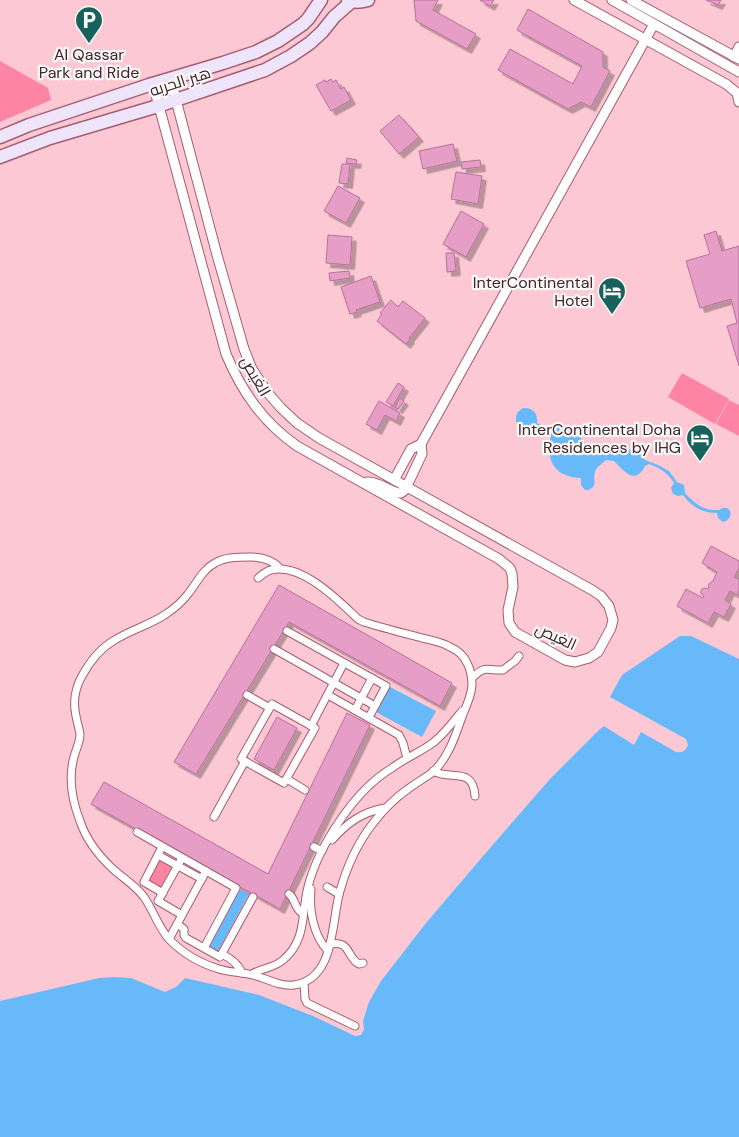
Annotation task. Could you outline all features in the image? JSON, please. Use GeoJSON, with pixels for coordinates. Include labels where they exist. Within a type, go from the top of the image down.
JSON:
{"type":"FeatureCollection","features":[{"type":"Feature","properties":{"kind":"main road","name":"هير الحربه"},"geometry":{"type":"LineString","coordinates":[[0,137],[29,125],[256,52],[294,31],[308,19],[321,0]]}},
{"type":"Feature","properties":{"kind":"main road"},"geometry":{"type":"LineString","coordinates":[[349,1],[360,2],[368,0]]}},
{"type":"Feature","properties":{"kind":"main road","name":"هير الحربه"},"geometry":{"type":"LineString","coordinates":[[0,157],[50,138],[158,106],[265,70],[310,43],[349,1]]}},
{"type":"Feature","properties":{"kind":"street"},"geometry":{"type":"LineString","coordinates":[[574,0],[731,87],[737,93],[739,102]]}},
{"type":"Feature","properties":{"kind":"street"},"geometry":{"type":"LineString","coordinates":[[612,0],[739,72]]}},
{"type":"Feature","properties":{"kind":"street"},"geometry":{"type":"LineString","coordinates":[[631,0],[736,58],[739,47]]}},
{"type":"Feature","properties":{"kind":"street"},"geometry":{"type":"LineString","coordinates":[[362,483],[373,482],[399,493],[403,492],[407,487],[422,454],[421,444],[654,24]]}},
{"type":"Feature","properties":{"kind":"street","name":"الغيص"},"geometry":{"type":"LineString","coordinates":[[153,84],[226,354],[235,375],[251,401],[269,422],[297,446],[499,559],[510,568],[512,588],[508,610],[509,623],[515,632],[565,660],[582,661],[598,652],[613,620],[608,606],[601,596],[319,438],[297,423],[267,392],[252,369],[244,349],[217,255],[176,100],[172,78]]}},
{"type":"Feature","properties":{"kind":"street"},"geometry":{"type":"LineString","coordinates":[[394,480],[410,449],[421,444]]}},
{"type":"Feature","properties":{"kind":"street"},"geometry":{"type":"LineString","coordinates":[[258,578],[272,570],[281,569],[302,574],[322,586],[358,619],[364,622],[432,640],[457,650],[466,661],[472,678],[472,689],[467,705],[449,749],[433,772],[409,788],[385,808],[370,827],[356,850],[339,894],[326,958],[312,977],[304,983],[289,986],[252,974],[219,969],[200,962],[183,952],[163,931],[144,897],[130,882],[104,860],[90,841],[80,824],[71,784],[72,766],[80,735],[75,711],[76,689],[92,661],[106,646],[173,610],[182,602],[206,569],[213,563],[226,558],[264,558],[281,569]]}},
{"type":"Feature","properties":{"kind":"street"},"geometry":{"type":"LineString","coordinates":[[287,631],[386,686],[369,717]]}},
{"type":"Feature","properties":{"kind":"street"},"geometry":{"type":"LineString","coordinates":[[274,649],[375,706]]}},
{"type":"Feature","properties":{"kind":"street"},"geometry":{"type":"LineString","coordinates":[[472,678],[484,669],[503,670],[518,656]]}},
{"type":"Feature","properties":{"kind":"street"},"geometry":{"type":"LineString","coordinates":[[311,726],[344,663]]}},
{"type":"Feature","properties":{"kind":"street"},"geometry":{"type":"LineString","coordinates":[[355,710],[372,678]]}},
{"type":"Feature","properties":{"kind":"street"},"geometry":{"type":"LineString","coordinates":[[247,695],[270,708]]}},
{"type":"Feature","properties":{"kind":"street"},"geometry":{"type":"LineString","coordinates":[[328,695],[398,735],[403,742],[407,758]]}},
{"type":"Feature","properties":{"kind":"street"},"geometry":{"type":"LineString","coordinates":[[272,704],[311,726],[315,728],[284,783],[241,759],[272,704]]}},
{"type":"Feature","properties":{"kind":"street"},"geometry":{"type":"LineString","coordinates":[[252,974],[274,966],[283,960],[290,953],[300,936],[308,885],[323,849],[342,818],[359,797],[390,768],[435,741],[467,705]]}},
{"type":"Feature","properties":{"kind":"street"},"geometry":{"type":"LineString","coordinates":[[214,817],[245,761]]}},
{"type":"Feature","properties":{"kind":"street"},"geometry":{"type":"LineString","coordinates":[[433,772],[444,776],[461,775],[473,786],[475,796]]}},
{"type":"Feature","properties":{"kind":"street"},"geometry":{"type":"LineString","coordinates":[[286,779],[305,790]]}},
{"type":"Feature","properties":{"kind":"street"},"geometry":{"type":"LineString","coordinates":[[323,849],[342,829],[359,816],[385,808]]}},
{"type":"Feature","properties":{"kind":"street"},"geometry":{"type":"LineString","coordinates":[[137,832],[236,888],[204,948]]}},
{"type":"Feature","properties":{"kind":"street"},"geometry":{"type":"LineString","coordinates":[[162,847],[144,882],[163,893]]}},
{"type":"Feature","properties":{"kind":"street"},"geometry":{"type":"LineString","coordinates":[[314,847],[323,849]]}},
{"type":"Feature","properties":{"kind":"street"},"geometry":{"type":"LineString","coordinates":[[158,855],[202,879]]}},
{"type":"Feature","properties":{"kind":"street"},"geometry":{"type":"LineString","coordinates":[[182,858],[158,901],[182,915]]}},
{"type":"Feature","properties":{"kind":"street"},"geometry":{"type":"LineString","coordinates":[[190,872],[194,865]]}},
{"type":"Feature","properties":{"kind":"street"},"geometry":{"type":"LineString","coordinates":[[169,939],[206,871]]}},
{"type":"Feature","properties":{"kind":"street"},"geometry":{"type":"LineString","coordinates":[[311,877],[312,916],[316,930],[326,948],[329,948]]}},
{"type":"Feature","properties":{"kind":"street"},"geometry":{"type":"LineString","coordinates":[[327,887],[339,894]]}},
{"type":"Feature","properties":{"kind":"street"},"geometry":{"type":"LineString","coordinates":[[289,894],[303,914],[312,916]]}},
{"type":"Feature","properties":{"kind":"street"},"geometry":{"type":"LineString","coordinates":[[177,924],[184,929],[186,938],[220,957],[252,897]]}},
{"type":"Feature","properties":{"kind":"street"},"geometry":{"type":"LineString","coordinates":[[329,948],[339,944],[346,947],[356,962],[363,963]]}},
{"type":"Feature","properties":{"kind":"street"},"geometry":{"type":"LineString","coordinates":[[222,954],[235,962],[242,973]]}},
{"type":"Feature","properties":{"kind":"street"},"geometry":{"type":"LineString","coordinates":[[304,983],[305,999],[308,1003],[355,1026]]}},
{"type":"Feature","properties":{"kind":"shaded area"},"geometry":{"type":"Polygon","coordinates":[[[0,61],[48,88],[51,100],[0,122],[0,61]]]}},
{"type":"Feature","properties":{"kind":"shaded area"},"geometry":{"type":"Polygon","coordinates":[[[682,373],[729,399],[715,424],[668,397],[682,373]]]}},
{"type":"Feature","properties":{"kind":"shaded area"},"geometry":{"type":"Polygon","coordinates":[[[729,400],[739,405],[739,436],[716,424],[729,400]]]}},
{"type":"Feature","properties":{"kind":"shaded area"},"geometry":{"type":"Polygon","coordinates":[[[160,857],[173,864],[160,890],[147,883],[160,857]]]}},
{"type":"Feature","properties":{"kind":"water"},"geometry":{"type":"Polygon","coordinates":[[[523,408],[534,411],[537,416],[537,423],[553,431],[559,427],[569,426],[575,430],[582,441],[590,446],[598,446],[606,452],[612,452],[620,446],[640,453],[645,460],[669,471],[677,482],[684,485],[685,493],[696,503],[709,509],[728,509],[731,513],[729,518],[723,522],[718,518],[717,513],[702,510],[690,503],[683,495],[673,494],[671,488],[674,483],[672,479],[657,467],[649,464],[637,475],[633,476],[614,461],[606,460],[596,470],[594,486],[589,490],[585,490],[581,485],[581,478],[564,474],[554,466],[549,452],[551,435],[535,426],[526,430],[518,426],[516,416],[523,408]]]}},
{"type":"Feature","properties":{"kind":"water"},"geometry":{"type":"Polygon","coordinates":[[[680,636],[691,636],[739,659],[739,1137],[0,1137],[0,1001],[99,978],[114,977],[131,978],[165,992],[176,987],[185,978],[259,995],[313,1016],[355,1036],[361,1035],[364,1029],[363,1021],[369,1002],[381,981],[426,923],[550,779],[599,730],[604,726],[634,745],[641,732],[676,752],[682,752],[686,749],[688,745],[686,739],[610,697],[622,675],[680,636]]]}},
{"type":"Feature","properties":{"kind":"water"},"geometry":{"type":"Polygon","coordinates":[[[390,687],[436,711],[422,737],[376,712],[390,687]]]}},
{"type":"Feature","properties":{"kind":"water"},"geometry":{"type":"Polygon","coordinates":[[[239,889],[249,894],[217,953],[207,948],[239,889]]]}},
{"type":"Feature","properties":{"kind":"building"},"geometry":{"type":"Polygon","coordinates":[[[414,0],[438,0],[433,10],[476,34],[467,49],[416,21],[414,0]]]}},
{"type":"Feature","properties":{"kind":"building"},"geometry":{"type":"Polygon","coordinates":[[[480,0],[494,0],[490,6],[480,0]]]}},
{"type":"Feature","properties":{"kind":"building"},"geometry":{"type":"Polygon","coordinates":[[[706,0],[721,0],[718,5],[706,0]]]}},
{"type":"Feature","properties":{"kind":"building"},"geometry":{"type":"Polygon","coordinates":[[[528,9],[603,52],[603,67],[610,71],[591,107],[581,102],[568,109],[498,70],[510,49],[573,84],[582,66],[517,30],[528,9]]]}},
{"type":"Feature","properties":{"kind":"building"},"geometry":{"type":"Polygon","coordinates":[[[331,79],[333,82],[336,80],[341,89],[344,87],[351,100],[331,111],[316,85],[331,79]]]}},
{"type":"Feature","properties":{"kind":"building"},"geometry":{"type":"Polygon","coordinates":[[[399,115],[419,137],[399,154],[380,131],[399,115]]]}},
{"type":"Feature","properties":{"kind":"building"},"geometry":{"type":"Polygon","coordinates":[[[453,144],[457,161],[423,169],[419,151],[453,144]]]}},
{"type":"Feature","properties":{"kind":"building"},"geometry":{"type":"Polygon","coordinates":[[[347,158],[357,160],[356,164],[346,163],[347,158]]]}},
{"type":"Feature","properties":{"kind":"building"},"geometry":{"type":"Polygon","coordinates":[[[480,160],[481,167],[462,169],[461,162],[480,160]]]}},
{"type":"Feature","properties":{"kind":"building"},"geometry":{"type":"Polygon","coordinates":[[[342,164],[350,164],[348,184],[339,183],[342,164]]]}},
{"type":"Feature","properties":{"kind":"building"},"geometry":{"type":"Polygon","coordinates":[[[456,172],[482,176],[478,204],[451,199],[456,172]]]}},
{"type":"Feature","properties":{"kind":"building"},"geometry":{"type":"Polygon","coordinates":[[[338,186],[360,198],[346,223],[324,211],[338,186]]]}},
{"type":"Feature","properties":{"kind":"building"},"geometry":{"type":"Polygon","coordinates":[[[461,211],[484,224],[466,257],[443,244],[461,211]]]}},
{"type":"Feature","properties":{"kind":"building"},"geometry":{"type":"Polygon","coordinates":[[[716,231],[722,251],[739,246],[739,366],[727,326],[737,323],[731,299],[700,308],[686,261],[710,254],[704,235],[716,231]]]}},
{"type":"Feature","properties":{"kind":"building"},"geometry":{"type":"Polygon","coordinates":[[[328,235],[352,237],[350,265],[326,263],[328,235]]]}},
{"type":"Feature","properties":{"kind":"building"},"geometry":{"type":"Polygon","coordinates":[[[446,253],[454,253],[456,271],[447,272],[446,253]]]}},
{"type":"Feature","properties":{"kind":"building"},"geometry":{"type":"Polygon","coordinates":[[[349,271],[350,278],[330,281],[329,273],[349,271]]]}},
{"type":"Feature","properties":{"kind":"building"},"geometry":{"type":"Polygon","coordinates":[[[371,276],[380,302],[350,314],[341,287],[371,276]]]}},
{"type":"Feature","properties":{"kind":"building"},"geometry":{"type":"Polygon","coordinates":[[[391,300],[398,307],[403,301],[425,318],[406,344],[377,321],[382,314],[380,313],[391,300]]]}},
{"type":"Feature","properties":{"kind":"building"},"geometry":{"type":"Polygon","coordinates":[[[398,383],[404,387],[393,406],[386,402],[398,383]]]}},
{"type":"Feature","properties":{"kind":"building"},"geometry":{"type":"Polygon","coordinates":[[[400,398],[404,401],[398,409],[395,407],[400,398]]]}},
{"type":"Feature","properties":{"kind":"building"},"geometry":{"type":"Polygon","coordinates":[[[379,401],[400,413],[396,421],[385,415],[377,430],[366,424],[379,401]]]}},
{"type":"Feature","properties":{"kind":"building"},"geometry":{"type":"Polygon","coordinates":[[[711,546],[739,561],[739,568],[734,577],[739,579],[739,591],[737,595],[730,591],[725,600],[731,604],[724,617],[714,612],[708,623],[677,606],[686,589],[703,598],[701,590],[704,588],[708,589],[709,584],[713,581],[717,572],[702,563],[711,546]]]}},
{"type":"Feature","properties":{"kind":"building"},"geometry":{"type":"Polygon","coordinates":[[[279,585],[452,683],[440,706],[289,622],[196,774],[174,762],[279,585]]]}},
{"type":"Feature","properties":{"kind":"building"},"geometry":{"type":"Polygon","coordinates":[[[347,713],[370,725],[280,909],[91,804],[104,782],[268,874],[347,713]]]}},
{"type":"Feature","properties":{"kind":"building"},"geometry":{"type":"Polygon","coordinates":[[[277,717],[297,728],[274,770],[254,759],[277,717]]]}},
{"type":"Feature","properties":{"kind":"place","name":"Al Qassar Park and Ride"},"geometry":{"type":"Point","coordinates":[89,44]}},
{"type":"Feature","properties":{"kind":"place","name":"InterContinental Hotel"},"geometry":{"type":"Point","coordinates":[612,315]}},
{"type":"Feature","properties":{"kind":"place","name":"InterContinental Doha Residences by IHG"},"geometry":{"type":"Point","coordinates":[700,462]}}]}
